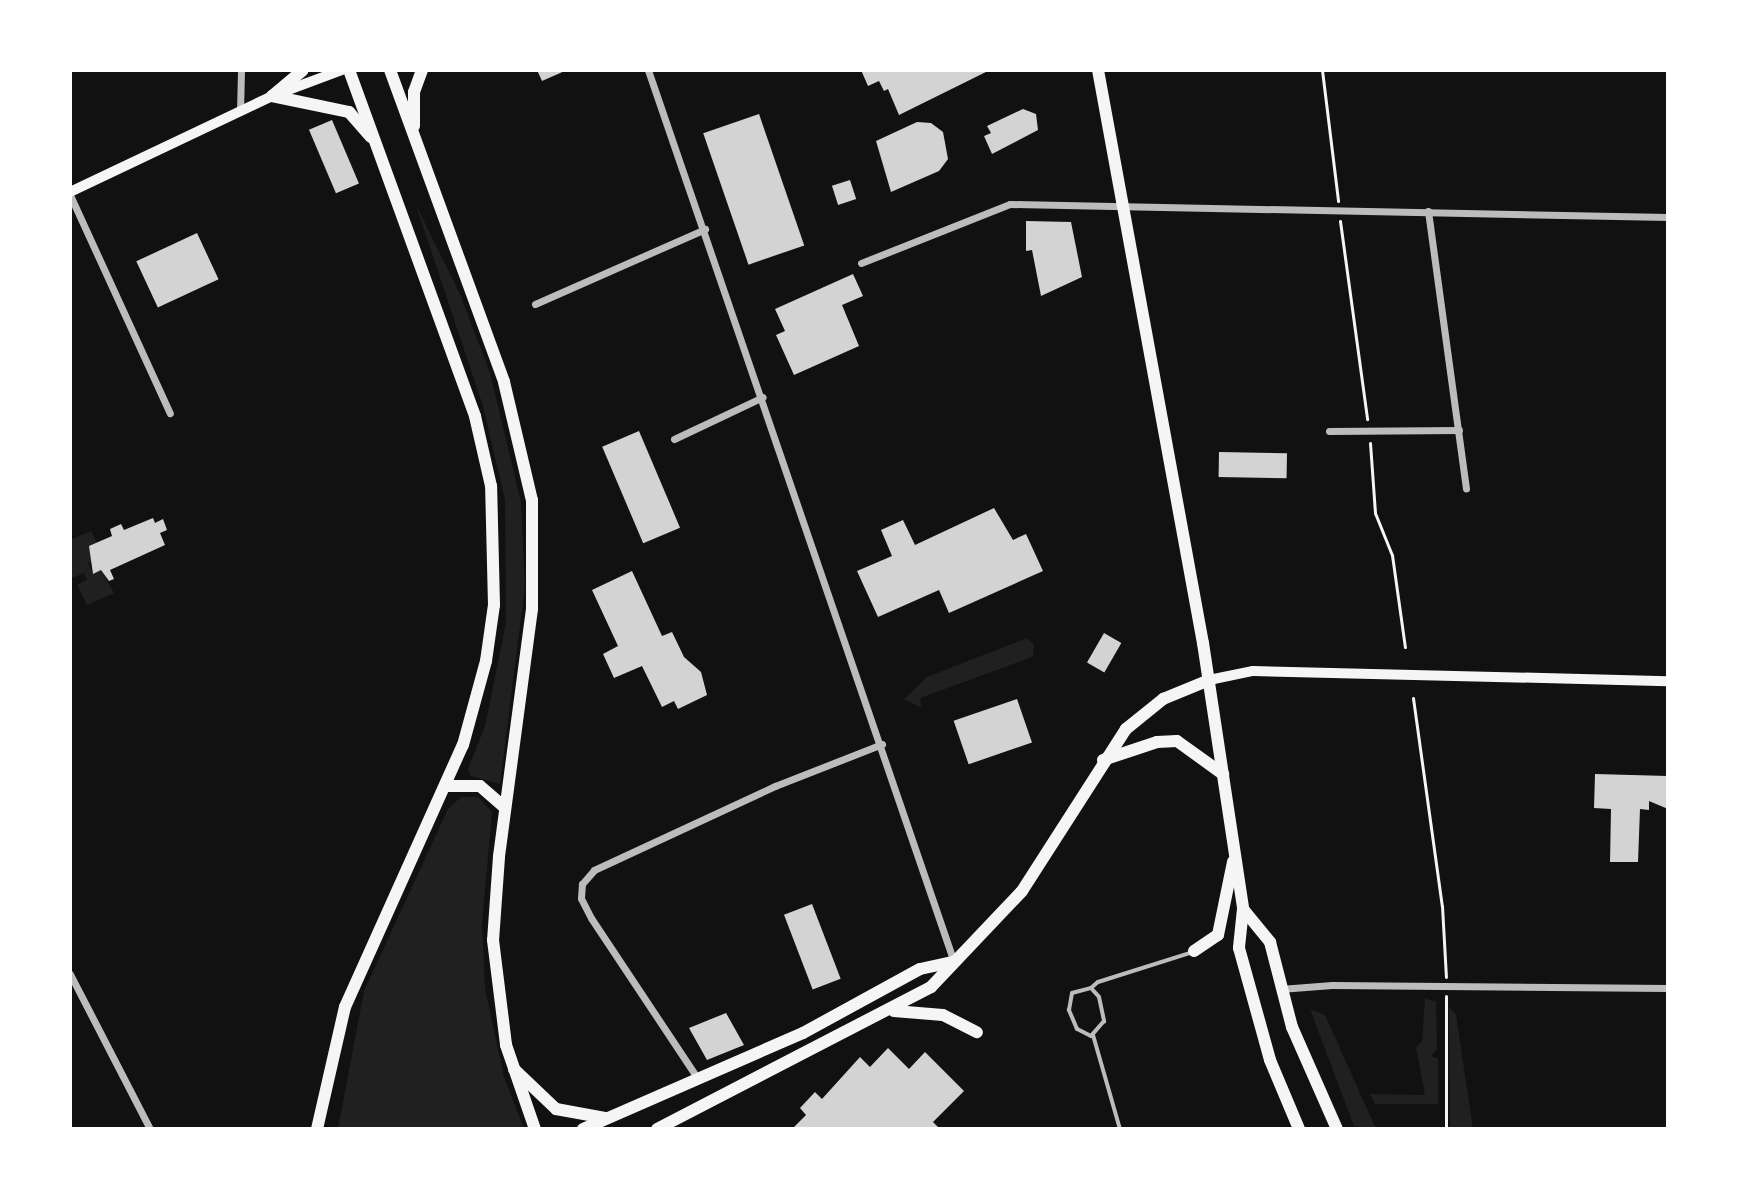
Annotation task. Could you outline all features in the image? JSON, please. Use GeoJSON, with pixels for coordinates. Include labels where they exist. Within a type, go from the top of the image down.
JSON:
{"type":"FeatureCollection","features":[{"type":"Feature","properties":{"kind":"main road"},"geometry":{"type":"LineString","coordinates":[[272,96],[303,70]]}},
{"type":"Feature","properties":{"kind":"main road"},"geometry":{"type":"LineString","coordinates":[[70,193],[272,96],[342,70]]}},
{"type":"Feature","properties":{"kind":"main road"},"geometry":{"type":"LineString","coordinates":[[317,1129],[345,1007],[446,786],[486,661],[494,605],[491,486],[475,416],[349,70]]}},
{"type":"Feature","properties":{"kind":"main road"},"geometry":{"type":"LineString","coordinates":[[390,70],[504,382],[532,500],[532,609],[505,808],[493,940],[501,1020],[512,1067],[535,1129]]}},
{"type":"Feature","properties":{"kind":"main road"},"geometry":{"type":"LineString","coordinates":[[415,137],[414,92],[422,70]]}},
{"type":"Feature","properties":{"kind":"main road"},"geometry":{"type":"LineString","coordinates":[[1098,70],[1209,680],[1243,909],[1239,948],[1255,1013],[1299,1129]]}},
{"type":"Feature","properties":{"kind":"main road"},"geometry":{"type":"LineString","coordinates":[[272,96],[349,112],[378,146]]}},
{"type":"Feature","properties":{"kind":"main road"},"geometry":{"type":"LineString","coordinates":[[657,1129],[891,1011],[931,987],[1022,891],[1103,760],[1147,710],[1209,680],[1261,671],[1668,681]]}},
{"type":"Feature","properties":{"kind":"main road"},"geometry":{"type":"LineString","coordinates":[[1103,760],[1157,742],[1177,741],[1223,774]]}},
{"type":"Feature","properties":{"kind":"main road"},"geometry":{"type":"LineString","coordinates":[[446,786],[480,786],[505,808]]}},
{"type":"Feature","properties":{"kind":"main road"},"geometry":{"type":"LineString","coordinates":[[1194,951],[1218,935],[1235,851]]}},
{"type":"Feature","properties":{"kind":"main road"},"geometry":{"type":"LineString","coordinates":[[1243,909],[1270,942],[1280,989],[1311,1078],[1337,1129]]}},
{"type":"Feature","properties":{"kind":"main road"},"geometry":{"type":"LineString","coordinates":[[583,1129],[803,1033],[920,969],[954,962]]}},
{"type":"Feature","properties":{"kind":"main road"},"geometry":{"type":"LineString","coordinates":[[891,1011],[943,1015],[977,1032]]}},
{"type":"Feature","properties":{"kind":"main road"},"geometry":{"type":"LineString","coordinates":[[512,1067],[556,1109],[606,1118]]}},
{"type":"Feature","properties":{"kind":"street"},"geometry":{"type":"LineString","coordinates":[[240,112],[241,70]]}},
{"type":"Feature","properties":{"kind":"street"},"geometry":{"type":"LineString","coordinates":[[648,70],[763,397],[954,962]]}},
{"type":"Feature","properties":{"kind":"street"},"geometry":{"type":"LineString","coordinates":[[70,193],[170,413]]}},
{"type":"Feature","properties":{"kind":"street"},"geometry":{"type":"LineString","coordinates":[[861,263],[1010,204],[1668,217]]}},
{"type":"Feature","properties":{"kind":"street"},"geometry":{"type":"LineString","coordinates":[[1428,211],[1466,488]]}},
{"type":"Feature","properties":{"kind":"street"},"geometry":{"type":"LineString","coordinates":[[535,304],[705,229]]}},
{"type":"Feature","properties":{"kind":"street"},"geometry":{"type":"LineString","coordinates":[[674,439],[763,397]]}},
{"type":"Feature","properties":{"kind":"street"},"geometry":{"type":"LineString","coordinates":[[1329,431],[1370,434],[1459,430]]}},
{"type":"Feature","properties":{"kind":"street"},"geometry":{"type":"LineString","coordinates":[[698,1079],[591,918],[581,898],[582,884],[594,870],[775,786],[882,744]]}},
{"type":"Feature","properties":{"kind":"street"},"geometry":{"type":"LineString","coordinates":[[70,974],[150,1129]]}},
{"type":"Feature","properties":{"kind":"street"},"geometry":{"type":"LineString","coordinates":[[1280,989],[1332,985],[1668,988]]}},
{"type":"Feature","properties":{"kind":"lane"},"geometry":{"type":"LineString","coordinates":[[1093,1035],[1077,1029],[1069,1010],[1072,993],[1194,951]]}},
{"type":"Feature","properties":{"kind":"lane"},"geometry":{"type":"LineString","coordinates":[[1091,988],[1099,997],[1104,1021],[1093,1035]]}},
{"type":"Feature","properties":{"kind":"lane"},"geometry":{"type":"LineString","coordinates":[[1093,1035],[1120,1129]]}},
{"type":"Feature","properties":{"kind":"path"},"geometry":{"type":"LineString","coordinates":[[1322,70],[1370,434],[1375,513],[1392,555],[1405,647]]}},
{"type":"Feature","properties":{"kind":"path"},"geometry":{"type":"LineString","coordinates":[[1413,698],[1444,921],[1446,979]]}},
{"type":"Feature","properties":{"kind":"path"},"geometry":{"type":"LineString","coordinates":[[1446,998],[1446,1129]]}},
{"type":"Feature","properties":{"kind":"shaded area"},"geometry":{"type":"Polygon","coordinates":[[[415,203],[460,294],[490,373],[521,502],[525,586],[500,784],[471,776],[468,769],[485,726],[506,623],[505,500],[483,406],[415,203]]]}},
{"type":"Feature","properties":{"kind":"shaded area"},"geometry":{"type":"Polygon","coordinates":[[[91,531],[97,543],[95,559],[88,563],[93,574],[101,570],[114,593],[87,605],[77,585],[87,580],[84,573],[70,579],[70,540],[91,531]]]}},
{"type":"Feature","properties":{"kind":"shaded area"},"geometry":{"type":"Polygon","coordinates":[[[1027,638],[1034,645],[1033,656],[920,698],[922,708],[904,699],[927,677],[1027,638]]]}},
{"type":"Feature","properties":{"kind":"shaded area"},"geometry":{"type":"Polygon","coordinates":[[[461,797],[478,797],[492,812],[482,924],[485,988],[504,1077],[524,1129],[338,1129],[364,991],[448,809],[461,797]]]}},
{"type":"Feature","properties":{"kind":"shaded area"},"geometry":{"type":"Polygon","coordinates":[[[1425,998],[1436,1002],[1437,1049],[1431,1056],[1438,1059],[1438,1104],[1375,1104],[1370,1094],[1425,1095],[1416,1047],[1422,1042],[1425,998]]]}},
{"type":"Feature","properties":{"kind":"shaded area"},"geometry":{"type":"Polygon","coordinates":[[[1449,1007],[1456,1015],[1473,1129],[1450,1129],[1449,1007]]]}},
{"type":"Feature","properties":{"kind":"shaded area"},"geometry":{"type":"Polygon","coordinates":[[[1310,1009],[1325,1015],[1376,1129],[1354,1126],[1310,1009]]]}},
{"type":"Feature","properties":{"kind":"building"},"geometry":{"type":"Polygon","coordinates":[[[537,70],[567,70],[542,81],[537,70]]]}},
{"type":"Feature","properties":{"kind":"building"},"geometry":{"type":"Polygon","coordinates":[[[861,70],[990,70],[899,115],[888,89],[884,91],[879,81],[868,86],[861,70]]]}},
{"type":"Feature","properties":{"kind":"building"},"geometry":{"type":"Polygon","coordinates":[[[1023,109],[1036,114],[1038,130],[992,154],[984,136],[991,133],[987,126],[1023,109]]]}},
{"type":"Feature","properties":{"kind":"building"},"geometry":{"type":"Polygon","coordinates":[[[759,114],[804,245],[748,265],[703,133],[759,114]]]}},
{"type":"Feature","properties":{"kind":"building"},"geometry":{"type":"Polygon","coordinates":[[[332,120],[359,184],[336,193],[309,130],[332,120]]]}},
{"type":"Feature","properties":{"kind":"building"},"geometry":{"type":"Polygon","coordinates":[[[917,122],[931,123],[943,132],[948,159],[939,171],[891,192],[876,141],[917,122]]]}},
{"type":"Feature","properties":{"kind":"building"},"geometry":{"type":"Polygon","coordinates":[[[850,180],[856,199],[838,205],[832,186],[850,180]]]}},
{"type":"Feature","properties":{"kind":"building"},"geometry":{"type":"Polygon","coordinates":[[[1026,221],[1071,222],[1082,277],[1041,296],[1032,250],[1026,251],[1026,221]]]}},
{"type":"Feature","properties":{"kind":"building"},"geometry":{"type":"Polygon","coordinates":[[[197,233],[219,279],[158,308],[136,261],[197,233]]]}},
{"type":"Feature","properties":{"kind":"building"},"geometry":{"type":"Polygon","coordinates":[[[853,274],[863,296],[842,305],[859,346],[794,375],[776,335],[785,331],[775,309],[853,274]]]}},
{"type":"Feature","properties":{"kind":"building"},"geometry":{"type":"Polygon","coordinates":[[[639,431],[680,528],[643,543],[602,447],[639,431]]]}},
{"type":"Feature","properties":{"kind":"building"},"geometry":{"type":"Polygon","coordinates":[[[1219,452],[1287,453],[1287,478],[1219,477],[1219,452]]]}},
{"type":"Feature","properties":{"kind":"building"},"geometry":{"type":"Polygon","coordinates":[[[994,508],[1013,540],[1026,534],[1043,571],[949,613],[939,590],[878,617],[857,571],[892,556],[881,530],[903,520],[915,545],[994,508]]]}},
{"type":"Feature","properties":{"kind":"building"},"geometry":{"type":"Polygon","coordinates":[[[153,518],[155,523],[163,519],[167,530],[160,533],[165,545],[110,570],[114,579],[109,581],[101,570],[93,574],[89,546],[112,536],[110,529],[121,524],[124,530],[153,518]]]}},
{"type":"Feature","properties":{"kind":"building"},"geometry":{"type":"Polygon","coordinates":[[[632,571],[662,636],[672,632],[684,657],[701,672],[707,695],[678,709],[674,701],[662,707],[642,666],[614,678],[603,654],[618,646],[592,590],[632,571]]]}},
{"type":"Feature","properties":{"kind":"building"},"geometry":{"type":"Polygon","coordinates":[[[1104,633],[1121,643],[1104,672],[1087,662],[1104,633]]]}},
{"type":"Feature","properties":{"kind":"building"},"geometry":{"type":"Polygon","coordinates":[[[1017,699],[1032,742],[969,764],[954,721],[1017,699]]]}},
{"type":"Feature","properties":{"kind":"building"},"geometry":{"type":"Polygon","coordinates":[[[1595,774],[1668,776],[1668,809],[1649,801],[1649,810],[1640,809],[1638,862],[1610,862],[1611,809],[1594,808],[1595,774]]]}},
{"type":"Feature","properties":{"kind":"building"},"geometry":{"type":"Polygon","coordinates":[[[812,904],[841,979],[813,989],[784,915],[812,904]]]}},
{"type":"Feature","properties":{"kind":"building"},"geometry":{"type":"Polygon","coordinates":[[[726,1013],[744,1045],[707,1060],[689,1028],[726,1013]]]}},
{"type":"Feature","properties":{"kind":"building"},"geometry":{"type":"Polygon","coordinates":[[[888,1048],[909,1069],[925,1052],[964,1091],[933,1122],[940,1129],[792,1129],[806,1115],[800,1108],[815,1092],[822,1099],[860,1057],[870,1067],[888,1048]]]}}]}
